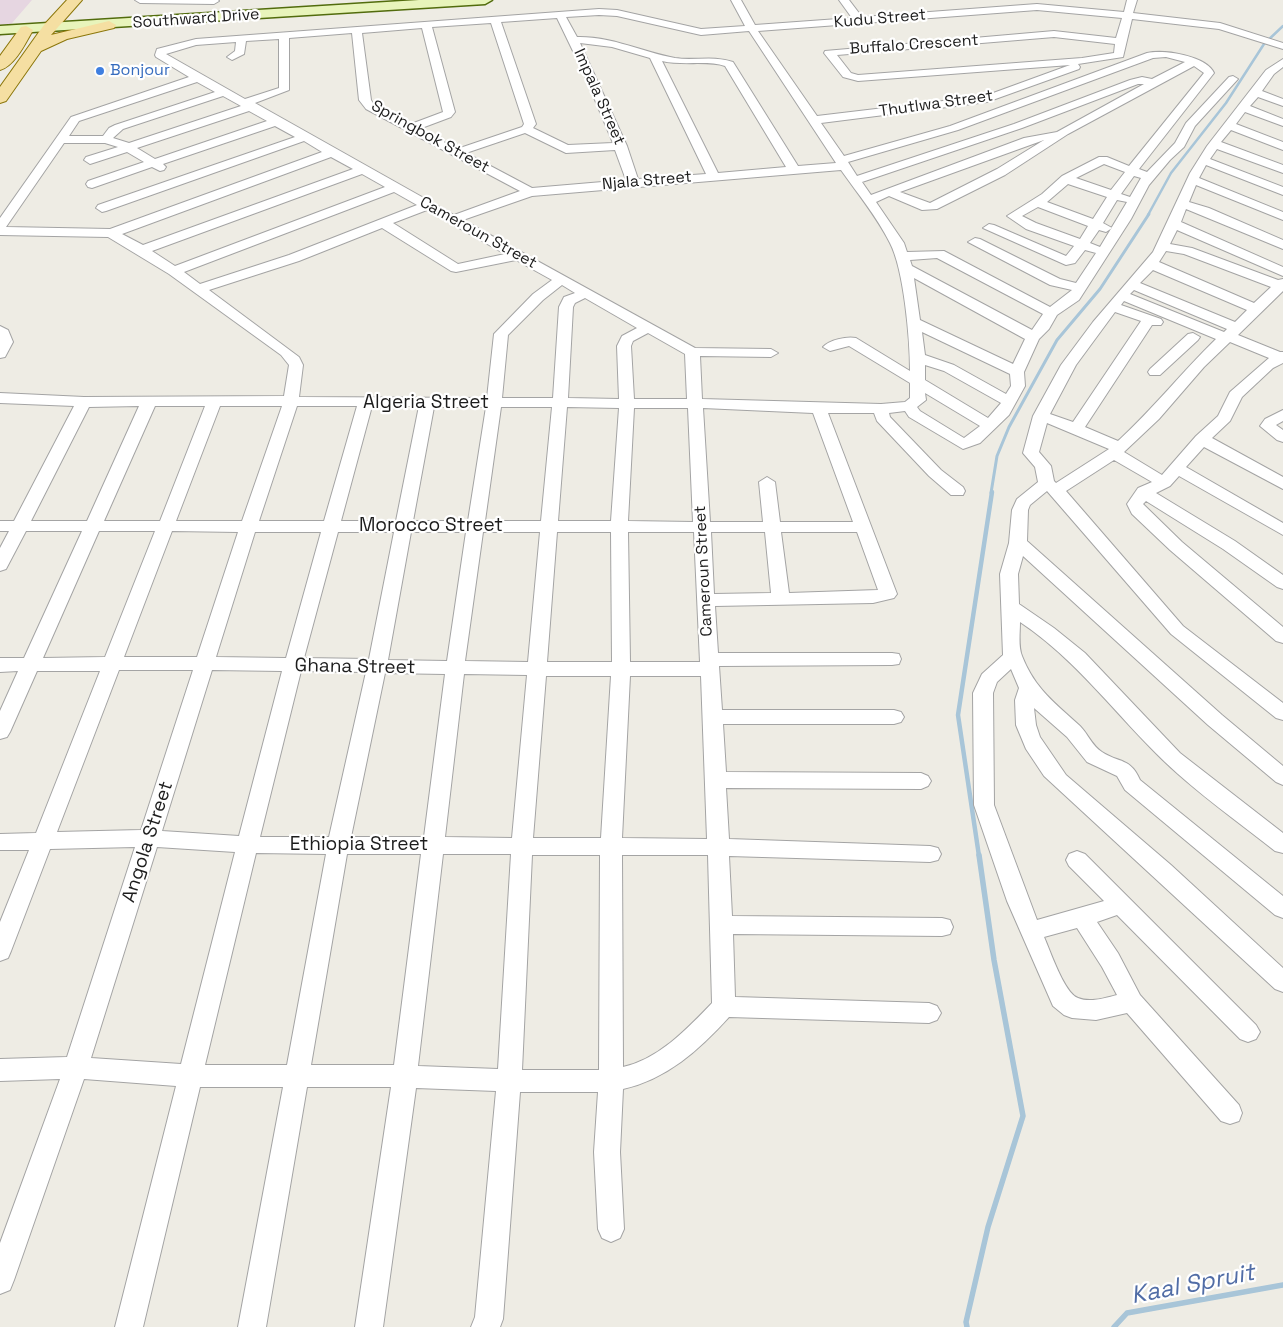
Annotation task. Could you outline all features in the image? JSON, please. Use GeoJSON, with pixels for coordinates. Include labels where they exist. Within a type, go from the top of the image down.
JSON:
{"type":"FeatureCollection","features":[{"type":"Feature","properties":{"kind":"main road"},"geometry":{"type":"LineString","coordinates":[[0,98],[38,47],[49,28],[75,0]]}},
{"type":"Feature","properties":{"kind":"main road","name":"Southward Drive"},"geometry":{"type":"LineString","coordinates":[[0,32],[485,0]]}},
{"type":"Feature","properties":{"kind":"main road"},"geometry":{"type":"LineString","coordinates":[[0,65],[14,49],[26,29],[40,14]]}},
{"type":"Feature","properties":{"kind":"main road"},"geometry":{"type":"LineString","coordinates":[[38,47],[68,34],[109,25]]}},
{"type":"Feature","properties":{"kind":"main road"},"geometry":{"type":"LineString","coordinates":[[0,32],[14,38],[14,49]]}},
{"type":"Feature","properties":{"kind":"street"},"geometry":{"type":"LineString","coordinates":[[140,0],[214,0]]}},
{"type":"Feature","properties":{"kind":"street"},"geometry":{"type":"LineString","coordinates":[[196,20],[214,0]]}},
{"type":"Feature","properties":{"kind":"street"},"geometry":{"type":"LineString","coordinates":[[736,0],[752,29],[897,243],[904,262],[918,358],[918,400],[909,406],[914,414],[960,443],[974,440],[1004,412],[1018,386],[1017,372],[1033,337],[1047,321],[1051,313],[1074,297],[1149,177],[1180,145],[1190,125],[1233,79]]}},
{"type":"Feature","properties":{"kind":"street"},"geometry":{"type":"LineString","coordinates":[[844,0],[860,20]]}},
{"type":"Feature","properties":{"kind":"street"},"geometry":{"type":"LineString","coordinates":[[1132,0],[1120,42],[1119,55],[1136,61]]}},
{"type":"Feature","properties":{"kind":"street","name":"Kudu Street"},"geometry":{"type":"LineString","coordinates":[[752,29],[1037,7],[1220,26],[1253,35],[1282,46]]}},
{"type":"Feature","properties":{"kind":"street","name":"Cameroun Street"},"geometry":{"type":"LineString","coordinates":[[724,1007],[716,780],[709,664],[708,600],[692,352],[454,219],[362,170],[160,55],[161,51],[186,43],[609,12],[696,32],[752,29]]}},
{"type":"Feature","properties":{"kind":"street","name":"Impala Street"},"geometry":{"type":"LineString","coordinates":[[560,15],[574,40],[621,146],[633,182]]}},
{"type":"Feature","properties":{"kind":"street"},"geometry":{"type":"LineString","coordinates":[[456,153],[526,129],[530,124],[495,20]]}},
{"type":"Feature","properties":{"kind":"street"},"geometry":{"type":"LineString","coordinates":[[410,128],[447,115],[449,112],[426,25]]}},
{"type":"Feature","properties":{"kind":"street","name":"Springbok Street"},"geometry":{"type":"LineString","coordinates":[[357,30],[365,100],[370,107],[530,192]]}},
{"type":"Feature","properties":{"kind":"street","name":"Buffalo Crescent"},"geometry":{"type":"LineString","coordinates":[[1119,55],[1082,61],[858,78],[847,75],[829,53],[1054,34],[1120,42]]}},
{"type":"Feature","properties":{"kind":"street"},"geometry":{"type":"LineString","coordinates":[[90,160],[284,90],[284,36]]}},
{"type":"Feature","properties":{"kind":"street"},"geometry":{"type":"LineString","coordinates":[[232,57],[240,52],[241,38]]}},
{"type":"Feature","properties":{"kind":"street"},"geometry":{"type":"LineString","coordinates":[[574,40],[598,41],[681,62],[719,61],[730,64],[794,168]]}},
{"type":"Feature","properties":{"kind":"street","name":"Njala Street"},"geometry":{"type":"LineString","coordinates":[[454,219],[530,192],[842,163],[954,128],[1159,54],[1194,62]]}},
{"type":"Feature","properties":{"kind":"street"},"geometry":{"type":"LineString","coordinates":[[654,55],[713,175]]}},
{"type":"Feature","properties":{"kind":"street","name":"Thutlwa Street"},"geometry":{"type":"LineString","coordinates":[[814,120],[987,99],[1068,70],[1082,61]]}},
{"type":"Feature","properties":{"kind":"street"},"geometry":{"type":"LineString","coordinates":[[889,192],[924,206],[932,207],[1019,162],[1064,132],[1120,104],[1153,83],[1194,62],[1209,73],[1169,120],[1114,196],[1083,245],[1070,260],[1066,261],[989,228]]}},
{"type":"Feature","properties":{"kind":"street"},"geometry":{"type":"LineString","coordinates":[[1283,62],[1276,75],[1256,92],[1203,160],[1194,180],[1188,188],[1175,224],[1157,254],[1074,359],[1044,407],[1031,453],[1043,466],[1051,487],[1177,630],[1283,713]]}},
{"type":"Feature","properties":{"kind":"street"},"geometry":{"type":"LineString","coordinates":[[0,227],[78,116],[198,78]]}},
{"type":"Feature","properties":{"kind":"street"},"geometry":{"type":"LineString","coordinates":[[856,180],[1018,126],[1134,82],[1142,80],[1153,83]]}},
{"type":"Feature","properties":{"kind":"street"},"geometry":{"type":"LineString","coordinates":[[106,140],[120,126],[226,92]]}},
{"type":"Feature","properties":{"kind":"street"},"geometry":{"type":"LineString","coordinates":[[1256,92],[1283,103]]}},
{"type":"Feature","properties":{"kind":"street"},"geometry":{"type":"LineString","coordinates":[[1244,108],[1283,123]]}},
{"type":"Feature","properties":{"kind":"street"},"geometry":{"type":"LineString","coordinates":[[92,184],[278,121]]}},
{"type":"Feature","properties":{"kind":"street"},"geometry":{"type":"LineString","coordinates":[[1230,126],[1283,146]]}},
{"type":"Feature","properties":{"kind":"street"},"geometry":{"type":"LineString","coordinates":[[526,129],[566,149],[621,146]]}},
{"type":"Feature","properties":{"kind":"street"},"geometry":{"type":"LineString","coordinates":[[868,201],[1028,140],[1064,132]]}},
{"type":"Feature","properties":{"kind":"street"},"geometry":{"type":"LineString","coordinates":[[102,208],[305,137]]}},
{"type":"Feature","properties":{"kind":"street"},"geometry":{"type":"LineString","coordinates":[[61,140],[106,140],[119,142],[268,236]]}},
{"type":"Feature","properties":{"kind":"street"},"geometry":{"type":"LineString","coordinates":[[1215,144],[1283,169]]}},
{"type":"Feature","properties":{"kind":"street"},"geometry":{"type":"LineString","coordinates":[[0,231],[111,233],[333,152]]}},
{"type":"Feature","properties":{"kind":"street"},"geometry":{"type":"LineString","coordinates":[[1103,252],[1013,216],[1049,194],[1066,179],[1103,160],[1149,177]]}},
{"type":"Feature","properties":{"kind":"street"},"geometry":{"type":"LineString","coordinates":[[1203,160],[1283,191]]}},
{"type":"Feature","properties":{"kind":"street"},"geometry":{"type":"LineString","coordinates":[[142,250],[362,170]]}},
{"type":"Feature","properties":{"kind":"street"},"geometry":{"type":"LineString","coordinates":[[1066,179],[1134,202]]}},
{"type":"Feature","properties":{"kind":"street"},"geometry":{"type":"LineString","coordinates":[[1194,180],[1283,216]]}},
{"type":"Feature","properties":{"kind":"street"},"geometry":{"type":"LineString","coordinates":[[174,272],[395,188]]}},
{"type":"Feature","properties":{"kind":"street"},"geometry":{"type":"LineString","coordinates":[[1036,202],[1116,232]]}},
{"type":"Feature","properties":{"kind":"street"},"geometry":{"type":"LineString","coordinates":[[1183,204],[1205,211],[1283,245]]}},
{"type":"Feature","properties":{"kind":"street"},"geometry":{"type":"LineString","coordinates":[[198,289],[294,258],[428,205]]}},
{"type":"Feature","properties":{"kind":"street"},"geometry":{"type":"LineString","coordinates":[[383,223],[456,268],[518,255]]}},
{"type":"Feature","properties":{"kind":"street"},"geometry":{"type":"LineString","coordinates":[[1175,224],[1279,284]]}},
{"type":"Feature","properties":{"kind":"street"},"geometry":{"type":"LineString","coordinates":[[111,233],[142,250],[174,272],[294,360],[296,376],[291,401]]}},
{"type":"Feature","properties":{"kind":"street"},"geometry":{"type":"LineString","coordinates":[[975,242],[1055,282],[1079,288]]}},
{"type":"Feature","properties":{"kind":"street"},"geometry":{"type":"LineString","coordinates":[[904,262],[939,254],[1051,313]]}},
{"type":"Feature","properties":{"kind":"street"},"geometry":{"type":"LineString","coordinates":[[1157,254],[1279,284]]}},
{"type":"Feature","properties":{"kind":"street"},"geometry":{"type":"LineString","coordinates":[[1157,254],[1258,309]]}},
{"type":"Feature","properties":{"kind":"street"},"geometry":{"type":"LineString","coordinates":[[904,262],[1033,337]]}},
{"type":"Feature","properties":{"kind":"street"},"geometry":{"type":"LineString","coordinates":[[369,1327],[405,1076],[455,667],[494,403],[502,332],[538,297],[561,279]]}},
{"type":"Feature","properties":{"kind":"street"},"geometry":{"type":"LineString","coordinates":[[1279,284],[1258,309],[1231,333],[1167,399],[1154,416],[1118,450],[1023,503],[1020,510],[1018,543],[1009,574],[1009,606],[1012,624],[1012,657],[1021,668],[1029,687],[1081,740],[1088,752],[1105,762],[1121,766],[1130,776],[1132,784],[1283,909]]}},
{"type":"Feature","properties":{"kind":"street"},"geometry":{"type":"LineString","coordinates":[[1127,291],[1149,320],[1193,336],[1231,333]]}},
{"type":"Feature","properties":{"kind":"street"},"geometry":{"type":"LineString","coordinates":[[1127,291],[1231,333],[1282,358]]}},
{"type":"Feature","properties":{"kind":"street"},"geometry":{"type":"LineString","coordinates":[[1127,291],[1231,333]]}},
{"type":"Feature","properties":{"kind":"street"},"geometry":{"type":"LineString","coordinates":[[485,1327],[489,1318],[508,1081],[522,847],[560,403],[566,305],[569,300],[586,293]]}},
{"type":"Feature","properties":{"kind":"street"},"geometry":{"type":"LineString","coordinates":[[1076,429],[1149,320]]}},
{"type":"Feature","properties":{"kind":"street"},"geometry":{"type":"LineString","coordinates":[[913,322],[1017,372]]}},
{"type":"Feature","properties":{"kind":"street"},"geometry":{"type":"LineString","coordinates":[[611,1229],[607,1152],[611,1081],[611,847],[621,668],[619,526],[626,404],[625,342],[631,336],[649,327]]}},
{"type":"Feature","properties":{"kind":"street"},"geometry":{"type":"LineString","coordinates":[[0,330],[6,337],[0,354]]}},
{"type":"Feature","properties":{"kind":"street"},"geometry":{"type":"LineString","coordinates":[[1155,372],[1193,336]]}},
{"type":"Feature","properties":{"kind":"street"},"geometry":{"type":"LineString","coordinates":[[830,347],[851,340],[989,425]]}},
{"type":"Feature","properties":{"kind":"street"},"geometry":{"type":"LineString","coordinates":[[692,352],[771,353]]}},
{"type":"Feature","properties":{"kind":"street"},"geometry":{"type":"LineString","coordinates":[[918,358],[949,368],[1010,402]]}},
{"type":"Feature","properties":{"kind":"street"},"geometry":{"type":"LineString","coordinates":[[1282,358],[1268,365],[1235,395],[1225,418],[1202,439],[1178,469],[1164,482],[1144,492],[1135,504],[1138,510],[1176,546],[1283,637]]}},
{"type":"Feature","properties":{"kind":"street","name":"Algeria Street"},"geometry":{"type":"LineString","coordinates":[[0,398],[84,402],[214,403],[291,401],[696,404],[881,409],[909,406]]}},
{"type":"Feature","properties":{"kind":"street","name":"Algeria Street"},"geometry":{"type":"LineString","coordinates":[[0,405],[42,401]]}},
{"type":"Feature","properties":{"kind":"street","name":"Angola Street"},"geometry":{"type":"LineString","coordinates":[[0,1280],[76,1068],[204,663],[291,401]]}},
{"type":"Feature","properties":{"kind":"street"},"geometry":{"type":"LineString","coordinates":[[0,565],[84,402]]}},
{"type":"Feature","properties":{"kind":"street"},"geometry":{"type":"LineString","coordinates":[[0,732],[149,402]]}},
{"type":"Feature","properties":{"kind":"street"},"geometry":{"type":"LineString","coordinates":[[0,951],[113,666],[214,403]]}},
{"type":"Feature","properties":{"kind":"street"},"geometry":{"type":"LineString","coordinates":[[129,1327],[192,1076],[247,845],[293,666],[365,403]]}},
{"type":"Feature","properties":{"kind":"street"},"geometry":{"type":"LineString","coordinates":[[252,1327],[295,1076],[338,846],[377,667],[427,403]]}},
{"type":"Feature","properties":{"kind":"street"},"geometry":{"type":"LineString","coordinates":[[708,600],[888,594],[863,527],[814,408]]}},
{"type":"Feature","properties":{"kind":"street"},"geometry":{"type":"LineString","coordinates":[[881,409],[882,418],[935,473],[957,491]]}},
{"type":"Feature","properties":{"kind":"street"},"geometry":{"type":"LineString","coordinates":[[1283,415],[1268,426],[1283,437]]}},
{"type":"Feature","properties":{"kind":"street"},"geometry":{"type":"LineString","coordinates":[[1041,416],[1076,429],[1118,450],[1164,482]]}},
{"type":"Feature","properties":{"kind":"street"},"geometry":{"type":"LineString","coordinates":[[1202,439],[1283,484]]}},
{"type":"Feature","properties":{"kind":"street"},"geometry":{"type":"LineString","coordinates":[[1178,469],[1283,530]]}},
{"type":"Feature","properties":{"kind":"street"},"geometry":{"type":"LineString","coordinates":[[767,482],[774,527],[781,599]]}},
{"type":"Feature","properties":{"kind":"street"},"geometry":{"type":"LineString","coordinates":[[1144,492],[1228,545],[1283,583]]}},
{"type":"Feature","properties":{"kind":"street","name":"Morocco Street"},"geometry":{"type":"LineString","coordinates":[[0,526],[863,527]]}},
{"type":"Feature","properties":{"kind":"street"},"geometry":{"type":"LineString","coordinates":[[1018,543],[1186,694],[1283,777]]}},
{"type":"Feature","properties":{"kind":"street"},"geometry":{"type":"LineString","coordinates":[[1009,606],[1048,632],[1078,658],[1173,758],[1283,845]]}},
{"type":"Feature","properties":{"kind":"street"},"geometry":{"type":"LineString","coordinates":[[1012,657],[990,679],[982,693],[984,805],[1030,930],[1061,999],[1072,1008],[1096,1010],[1132,1002]]}},
{"type":"Feature","properties":{"kind":"street","name":"Ghana Street"},"geometry":{"type":"LineString","coordinates":[[0,666],[113,666],[204,663],[538,669],[892,659]]}},
{"type":"Feature","properties":{"kind":"street"},"geometry":{"type":"LineString","coordinates":[[1029,687],[1024,696],[1024,713],[1030,742],[1046,766],[1059,780],[1164,870],[1283,982]]}},
{"type":"Feature","properties":{"kind":"street"},"geometry":{"type":"LineString","coordinates":[[713,717],[894,717]]}},
{"type":"Feature","properties":{"kind":"street"},"geometry":{"type":"LineString","coordinates":[[716,780],[921,781]]}},
{"type":"Feature","properties":{"kind":"street","name":"Ethiopia Street"},"geometry":{"type":"LineString","coordinates":[[0,842],[149,838],[247,845],[718,847],[930,854]]}},
{"type":"Feature","properties":{"kind":"street"},"geometry":{"type":"LineString","coordinates":[[1076,860],[1248,1032]]}},
{"type":"Feature","properties":{"kind":"street"},"geometry":{"type":"LineString","coordinates":[[1030,930],[1082,918],[1121,904]]}},
{"type":"Feature","properties":{"kind":"street"},"geometry":{"type":"LineString","coordinates":[[1082,918],[1110,960],[1132,1002],[1230,1113]]}},
{"type":"Feature","properties":{"kind":"street"},"geometry":{"type":"LineString","coordinates":[[722,925],[942,927]]}},
{"type":"Feature","properties":{"kind":"street"},"geometry":{"type":"LineString","coordinates":[[0,1070],[76,1068],[192,1076],[405,1076],[508,1081],[611,1081],[638,1075],[658,1066],[700,1032],[724,1007],[929,1013]]}},
{"type":"Feature","properties":{"kind":"shaded area"},"geometry":{"type":"Polygon","coordinates":[[[0,0],[32,0],[0,37],[0,0]]]}},
{"type":"Feature","properties":{"kind":"waterway"},"geometry":{"type":"LineString","coordinates":[[1148,215],[1171,173],[1226,103],[1264,44],[1283,26]]}},
{"type":"Feature","properties":{"kind":"waterway"},"geometry":{"type":"LineString","coordinates":[[991,493],[997,456],[1009,427],[1057,340],[1100,289],[1149,214]]}},
{"type":"Feature","properties":{"kind":"waterway"},"geometry":{"type":"LineString","coordinates":[[979,856],[958,715],[992,492]]}},
{"type":"Feature","properties":{"kind":"waterway"},"geometry":{"type":"LineString","coordinates":[[967,1327],[966,1322],[988,1227],[1023,1116],[994,960],[979,855]]}},
{"type":"Feature","properties":{"kind":"waterway","name":"Kaal Spruit"},"geometry":{"type":"LineString","coordinates":[[1114,1327],[1127,1313],[1283,1285]]}},
{"type":"Feature","properties":{"kind":"place","name":"Bonjour"},"geometry":{"type":"Point","coordinates":[100,71]}}]}
